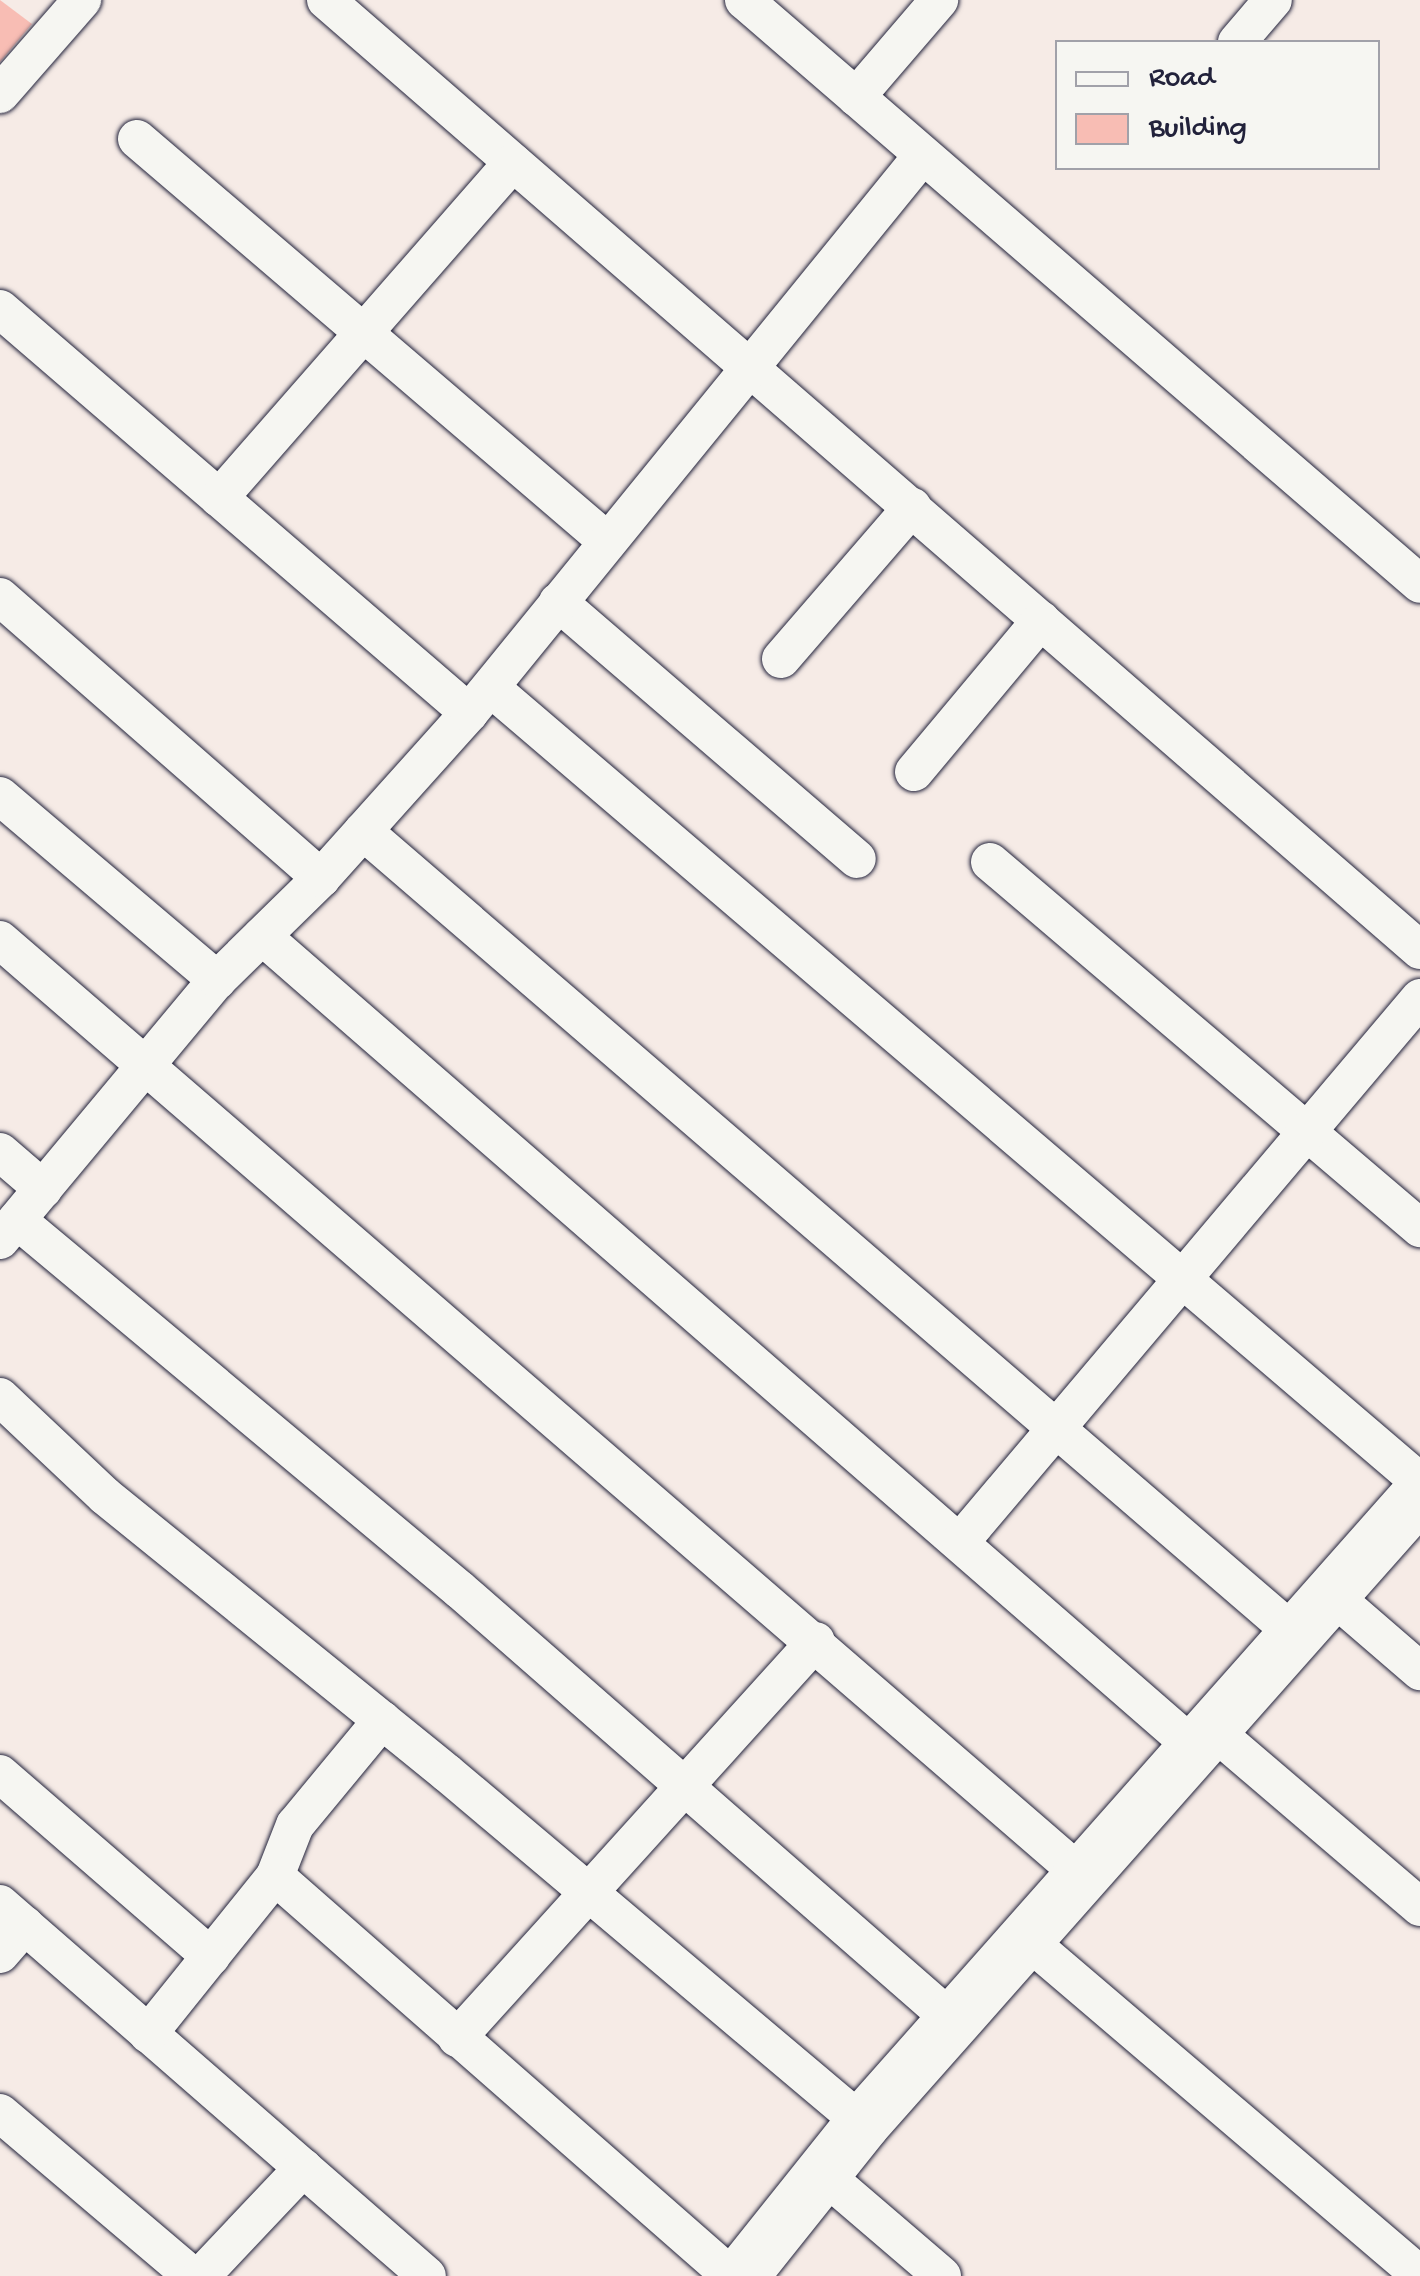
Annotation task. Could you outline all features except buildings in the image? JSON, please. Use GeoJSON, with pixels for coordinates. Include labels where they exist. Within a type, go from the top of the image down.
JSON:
{"type":"FeatureCollection","features":[{"type":"Feature","properties":{"kind":"street"},"geometry":{"type":"LineString","coordinates":[[0,94],[82,0]]}},
{"type":"Feature","properties":{"kind":"street"},"geometry":{"type":"LineString","coordinates":[[326,0],[1420,950]]}},
{"type":"Feature","properties":{"kind":"street"},"geometry":{"type":"LineString","coordinates":[[744,0],[1420,584]]}},
{"type":"Feature","properties":{"kind":"street"},"geometry":{"type":"LineString","coordinates":[[856,98],[939,0]]}},
{"type":"Feature","properties":{"kind":"street"},"geometry":{"type":"LineString","coordinates":[[1239,40],[1274,0]]}},
{"type":"Feature","properties":{"kind":"street"},"geometry":{"type":"LineString","coordinates":[[137,138],[607,541]]}},
{"type":"Feature","properties":{"kind":"street"},"geometry":{"type":"LineString","coordinates":[[923,155],[480,701],[321,878],[217,980],[9,1230],[683,1786],[953,2021]]}},
{"type":"Feature","properties":{"kind":"street"},"geometry":{"type":"LineString","coordinates":[[220,498],[513,162]]}},
{"type":"Feature","properties":{"kind":"street"},"geometry":{"type":"LineString","coordinates":[[0,309],[220,498],[480,701],[1184,1276],[1420,1482]]}},
{"type":"Feature","properties":{"kind":"street"},"geometry":{"type":"LineString","coordinates":[[780,659],[912,506]]}},
{"type":"Feature","properties":{"kind":"street"},"geometry":{"type":"LineString","coordinates":[[0,596],[321,878]]}},
{"type":"Feature","properties":{"kind":"street"},"geometry":{"type":"LineString","coordinates":[[558,602],[857,859]]}},
{"type":"Feature","properties":{"kind":"street"},"geometry":{"type":"LineString","coordinates":[[914,772],[1040,620]]}},
{"type":"Feature","properties":{"kind":"street"},"geometry":{"type":"LineString","coordinates":[[0,796],[217,980]]}},
{"type":"Feature","properties":{"kind":"street"},"geometry":{"type":"LineString","coordinates":[[363,831],[1058,1426],[1297,1636]]}},
{"type":"Feature","properties":{"kind":"street"},"geometry":{"type":"LineString","coordinates":[[990,862],[1420,1228]]}},
{"type":"Feature","properties":{"kind":"street"},"geometry":{"type":"LineString","coordinates":[[262,936],[960,1541],[1420,1906]]}},
{"type":"Feature","properties":{"kind":"street"},"geometry":{"type":"LineString","coordinates":[[0,940],[816,1641],[1084,1877]]}},
{"type":"Feature","properties":{"kind":"street"},"geometry":{"type":"LineString","coordinates":[[960,1541],[1420,998]]}},
{"type":"Feature","properties":{"kind":"street"},"geometry":{"type":"LineString","coordinates":[[0,1152],[43,1189]]}},
{"type":"Feature","properties":{"kind":"street"},"geometry":{"type":"LineString","coordinates":[[0,1397],[104,1496],[382,1720],[862,2124]]}},
{"type":"Feature","properties":{"kind":"street"},"geometry":{"type":"LineString","coordinates":[[740,2276],[862,2124],[1206,1740],[1420,1493]]}},
{"type":"Feature","properties":{"kind":"street"},"geometry":{"type":"LineString","coordinates":[[1333,1596],[1420,1671]]}},
{"type":"Feature","properties":{"kind":"street"},"geometry":{"type":"LineString","coordinates":[[457,2038],[816,1641]]}},
{"type":"Feature","properties":{"kind":"street"},"geometry":{"type":"LineString","coordinates":[[148,2034],[275,1876],[295,1825],[382,1720]]}},
{"type":"Feature","properties":{"kind":"street"},"geometry":{"type":"LineString","coordinates":[[0,1774],[210,1957]]}},
{"type":"Feature","properties":{"kind":"street"},"geometry":{"type":"LineString","coordinates":[[275,1876],[731,2276]]}},
{"type":"Feature","properties":{"kind":"street"},"geometry":{"type":"LineString","coordinates":[[0,1954],[12,1914],[427,2276]]}},
{"type":"Feature","properties":{"kind":"street"},"geometry":{"type":"LineString","coordinates":[[1026,1939],[1420,2275]]}},
{"type":"Feature","properties":{"kind":"street"},"geometry":{"type":"LineString","coordinates":[[0,2113],[192,2276]]}},
{"type":"Feature","properties":{"kind":"street"},"geometry":{"type":"LineString","coordinates":[[201,2276],[303,2168]]}},
{"type":"Feature","properties":{"kind":"street"},"geometry":{"type":"LineString","coordinates":[[822,2173],[942,2276]]}}]}
